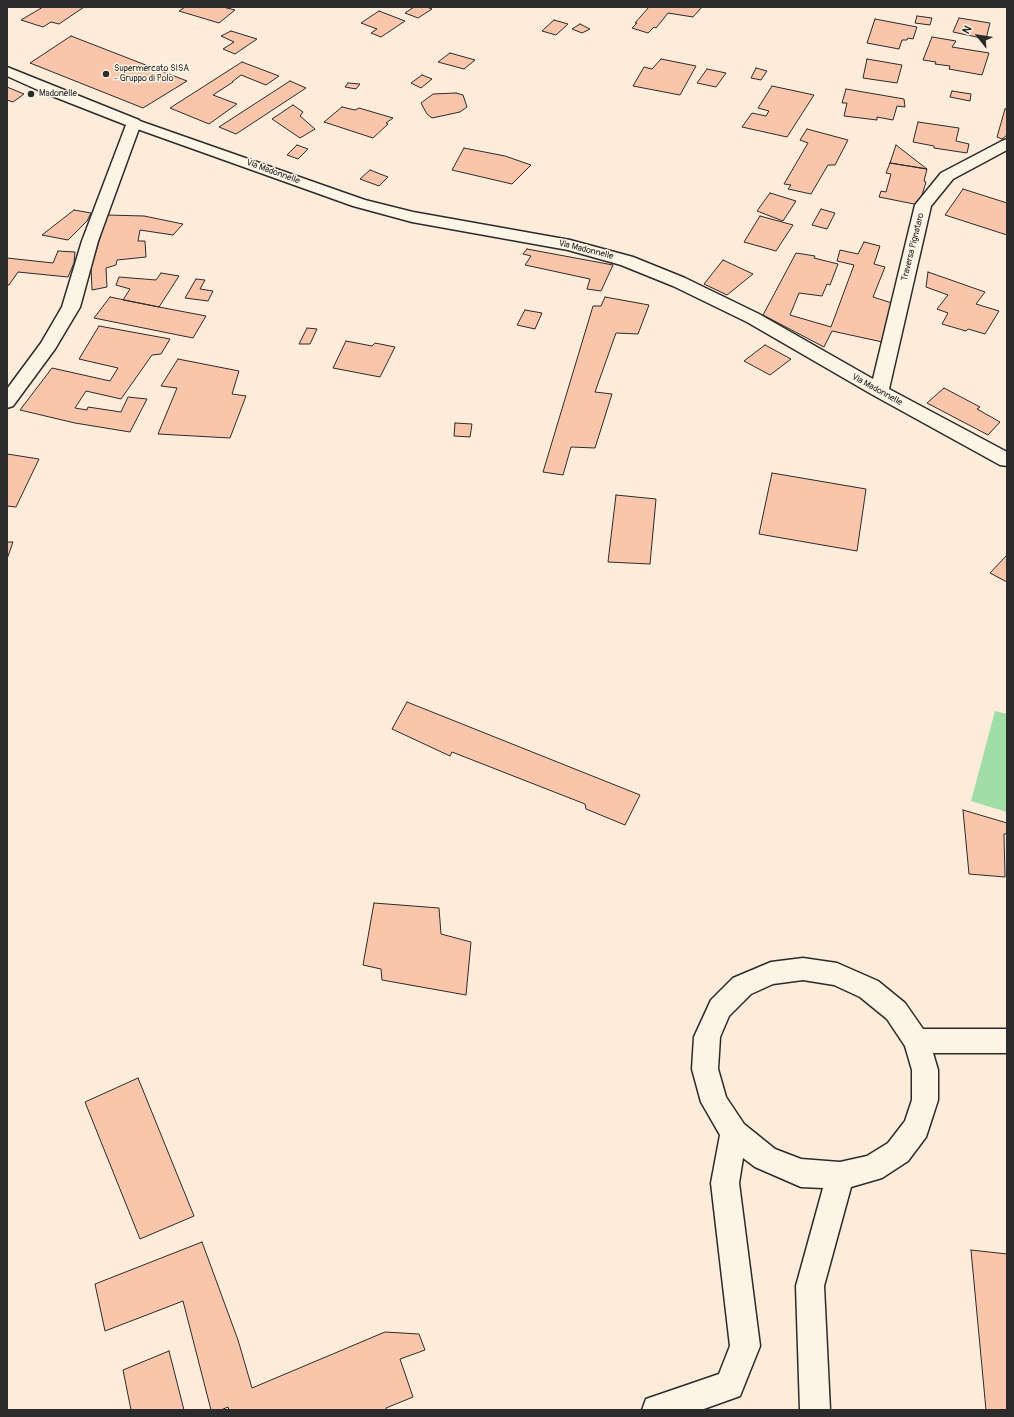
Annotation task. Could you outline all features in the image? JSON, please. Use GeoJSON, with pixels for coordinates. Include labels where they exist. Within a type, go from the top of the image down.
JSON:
{"type":"FeatureCollection","features":[{"type":"Feature","properties":{"kind":"street","name":"Via Madonnelle"},"geometry":{"type":"LineString","coordinates":[[7,71],[52,91],[134,123],[359,203],[412,217],[570,246],[628,260],[753,318],[878,391],[1007,460]]}},
{"type":"Feature","properties":{"kind":"street"},"geometry":{"type":"LineString","coordinates":[[7,402],[49,345],[71,307],[90,241],[134,123]]}},
{"type":"Feature","properties":{"kind":"street","name":"Traversa Pignataro"},"geometry":{"type":"LineString","coordinates":[[878,391],[923,205],[948,176],[1007,144]]}},
{"type":"Feature","properties":{"kind":"street"},"geometry":{"type":"LineString","coordinates":[[803,969],[837,974],[869,989],[896,1012],[916,1041],[925,1070],[925,1100],[916,1128],[898,1152],[872,1168],[840,1176],[802,1173],[765,1158],[734,1133],[714,1102],[705,1069],[707,1037],[720,1008],[742,986],[771,973],[803,969]]}},
{"type":"Feature","properties":{"kind":"street"},"geometry":{"type":"LineString","coordinates":[[916,1041],[1007,1041]]}},
{"type":"Feature","properties":{"kind":"street"},"geometry":{"type":"LineString","coordinates":[[657,1410],[728,1385],[745,1346],[725,1183],[734,1133]]}},
{"type":"Feature","properties":{"kind":"street"},"geometry":{"type":"LineString","coordinates":[[815,1410],[810,1286],[840,1176]]}},
{"type":"Feature","properties":{"kind":"green space"},"geometry":{"type":"Polygon","coordinates":[[[995,711],[1007,714],[1007,812],[971,801],[995,711]]]}},
{"type":"Feature","properties":{"kind":"building"},"geometry":{"type":"Polygon","coordinates":[[[43,7],[84,7],[59,24],[51,22],[43,27],[21,20],[43,7]]]}},
{"type":"Feature","properties":{"kind":"building"},"geometry":{"type":"Polygon","coordinates":[[[185,7],[223,7],[235,10],[219,23],[179,11],[185,7]]]}},
{"type":"Feature","properties":{"kind":"building"},"geometry":{"type":"Polygon","coordinates":[[[414,7],[427,7],[432,9],[418,18],[405,13],[414,7]]]}},
{"type":"Feature","properties":{"kind":"building"},"geometry":{"type":"Polygon","coordinates":[[[649,7],[702,7],[693,17],[668,13],[656,28],[654,27],[648,33],[632,28],[649,7]]]}},
{"type":"Feature","properties":{"kind":"building"},"geometry":{"type":"Polygon","coordinates":[[[379,11],[405,21],[381,37],[371,33],[377,29],[361,23],[379,11]]]}},
{"type":"Feature","properties":{"kind":"building"},"geometry":{"type":"Polygon","coordinates":[[[917,16],[932,18],[930,25],[915,23],[917,16]]]}},
{"type":"Feature","properties":{"kind":"building"},"geometry":{"type":"Polygon","coordinates":[[[959,18],[990,23],[986,39],[953,32],[959,18]]]}},
{"type":"Feature","properties":{"kind":"building"},"geometry":{"type":"Polygon","coordinates":[[[875,19],[917,27],[913,39],[908,38],[907,40],[902,40],[899,49],[867,43],[875,19]]]}},
{"type":"Feature","properties":{"kind":"building"},"geometry":{"type":"Polygon","coordinates":[[[554,20],[568,24],[556,35],[542,31],[554,20]]]}},
{"type":"Feature","properties":{"kind":"building"},"geometry":{"type":"Polygon","coordinates":[[[580,24],[590,29],[582,33],[572,29],[580,24]]]}},
{"type":"Feature","properties":{"kind":"building"},"geometry":{"type":"Polygon","coordinates":[[[231,31],[257,39],[235,54],[223,49],[234,42],[221,36],[231,31]]]}},
{"type":"Feature","properties":{"kind":"building"},"geometry":{"type":"Polygon","coordinates":[[[71,36],[187,81],[143,108],[30,63],[71,36]]]}},
{"type":"Feature","properties":{"kind":"building"},"geometry":{"type":"Polygon","coordinates":[[[932,37],[956,41],[952,47],[989,53],[982,75],[949,69],[950,66],[935,64],[936,62],[923,60],[932,37]]]}},
{"type":"Feature","properties":{"kind":"building"},"geometry":{"type":"Polygon","coordinates":[[[450,53],[475,60],[464,69],[438,62],[450,53]]]}},
{"type":"Feature","properties":{"kind":"building"},"geometry":{"type":"Polygon","coordinates":[[[661,59],[696,66],[680,95],[633,86],[644,67],[652,69],[661,59]]]}},
{"type":"Feature","properties":{"kind":"building"},"geometry":{"type":"Polygon","coordinates":[[[867,59],[902,65],[897,83],[863,78],[867,59]]]}},
{"type":"Feature","properties":{"kind":"building"},"geometry":{"type":"Polygon","coordinates":[[[242,62],[279,76],[266,85],[241,75],[213,95],[237,104],[209,124],[170,108],[242,62]]]}},
{"type":"Feature","properties":{"kind":"building"},"geometry":{"type":"Polygon","coordinates":[[[756,68],[767,71],[761,80],[751,78],[756,68]]]}},
{"type":"Feature","properties":{"kind":"building"},"geometry":{"type":"Polygon","coordinates":[[[707,69],[726,73],[716,87],[697,83],[707,69]]]}},
{"type":"Feature","properties":{"kind":"building"},"geometry":{"type":"Polygon","coordinates":[[[422,75],[432,79],[421,88],[411,83],[422,75]]]}},
{"type":"Feature","properties":{"kind":"building"},"geometry":{"type":"Polygon","coordinates":[[[290,81],[306,88],[236,134],[219,127],[290,81]]]}},
{"type":"Feature","properties":{"kind":"building"},"geometry":{"type":"Polygon","coordinates":[[[348,83],[360,84],[356,89],[345,87],[348,83]]]}},
{"type":"Feature","properties":{"kind":"building"},"geometry":{"type":"Polygon","coordinates":[[[772,86],[814,95],[787,137],[742,127],[752,113],[766,116],[769,111],[758,108],[772,86]]]}},
{"type":"Feature","properties":{"kind":"building"},"geometry":{"type":"Polygon","coordinates":[[[7,87],[24,94],[13,102],[7,100],[7,87]]]}},
{"type":"Feature","properties":{"kind":"building"},"geometry":{"type":"Polygon","coordinates":[[[846,89],[904,99],[905,107],[897,106],[893,120],[877,117],[877,120],[844,116],[847,103],[842,103],[846,89]]]}},
{"type":"Feature","properties":{"kind":"building"},"geometry":{"type":"Polygon","coordinates":[[[952,91],[971,94],[970,101],[950,97],[952,91]]]}},
{"type":"Feature","properties":{"kind":"building"},"geometry":{"type":"Polygon","coordinates":[[[456,93],[463,95],[467,107],[460,112],[432,118],[427,114],[421,103],[433,94],[456,93]]]}},
{"type":"Feature","properties":{"kind":"building"},"geometry":{"type":"Polygon","coordinates":[[[293,105],[303,112],[300,116],[315,129],[300,138],[272,119],[293,105]]]}},
{"type":"Feature","properties":{"kind":"building"},"geometry":{"type":"Polygon","coordinates":[[[342,107],[355,110],[359,108],[393,118],[386,123],[388,124],[373,138],[324,122],[342,107]]]}},
{"type":"Feature","properties":{"kind":"building"},"geometry":{"type":"Polygon","coordinates":[[[1005,109],[1007,109],[1007,135],[1002,139],[997,137],[1005,109]]]}},
{"type":"Feature","properties":{"kind":"building"},"geometry":{"type":"Polygon","coordinates":[[[918,122],[959,128],[956,141],[969,144],[967,153],[934,148],[934,146],[913,142],[918,122]]]}},
{"type":"Feature","properties":{"kind":"building"},"geometry":{"type":"Polygon","coordinates":[[[807,129],[848,140],[835,165],[828,165],[811,194],[788,189],[791,185],[784,184],[808,143],[800,140],[807,129]]]}},
{"type":"Feature","properties":{"kind":"building"},"geometry":{"type":"Polygon","coordinates":[[[297,145],[308,149],[298,159],[287,155],[297,145]]]}},
{"type":"Feature","properties":{"kind":"building"},"geometry":{"type":"Polygon","coordinates":[[[896,145],[927,169],[890,163],[896,145]]]}},
{"type":"Feature","properties":{"kind":"building"},"geometry":{"type":"Polygon","coordinates":[[[464,148],[505,156],[531,165],[512,184],[452,170],[464,148]]]}},
{"type":"Feature","properties":{"kind":"building"},"geometry":{"type":"Polygon","coordinates":[[[890,163],[927,169],[924,181],[926,182],[919,205],[879,197],[881,191],[886,192],[891,174],[886,173],[890,163]]]}},
{"type":"Feature","properties":{"kind":"building"},"geometry":{"type":"Polygon","coordinates":[[[370,170],[388,177],[379,186],[360,179],[370,170]]]}},
{"type":"Feature","properties":{"kind":"building"},"geometry":{"type":"Polygon","coordinates":[[[963,189],[1007,203],[1007,235],[945,215],[963,189]]]}},
{"type":"Feature","properties":{"kind":"building"},"geometry":{"type":"Polygon","coordinates":[[[770,193],[796,201],[783,221],[757,211],[770,193]]]}},
{"type":"Feature","properties":{"kind":"building"},"geometry":{"type":"Polygon","coordinates":[[[821,209],[835,213],[827,229],[812,225],[821,209]]]}},
{"type":"Feature","properties":{"kind":"building"},"geometry":{"type":"Polygon","coordinates":[[[74,210],[91,213],[87,221],[68,240],[42,235],[74,210]]]}},
{"type":"Feature","properties":{"kind":"building"},"geometry":{"type":"Polygon","coordinates":[[[107,215],[144,216],[183,224],[173,235],[140,230],[138,241],[145,241],[146,257],[117,260],[116,265],[106,268],[107,287],[92,290],[91,267],[107,215]]]}},
{"type":"Feature","properties":{"kind":"building"},"geometry":{"type":"Polygon","coordinates":[[[760,216],[793,225],[776,251],[744,242],[760,216]]]}},
{"type":"Feature","properties":{"kind":"building"},"geometry":{"type":"Polygon","coordinates":[[[864,242],[880,246],[874,264],[885,267],[873,297],[898,305],[887,343],[832,331],[824,347],[763,315],[796,253],[815,256],[814,258],[838,264],[830,285],[827,284],[822,296],[799,293],[790,315],[831,327],[854,265],[837,261],[840,250],[858,254],[864,242]]]}},
{"type":"Feature","properties":{"kind":"building"},"geometry":{"type":"Polygon","coordinates":[[[527,249],[613,265],[601,291],[587,289],[590,279],[525,265],[531,256],[523,254],[527,249]]]}},
{"type":"Feature","properties":{"kind":"building"},"geometry":{"type":"Polygon","coordinates":[[[58,251],[75,252],[74,263],[68,277],[18,272],[9,285],[7,285],[7,258],[53,263],[58,251]]]}},
{"type":"Feature","properties":{"kind":"building"},"geometry":{"type":"Polygon","coordinates":[[[723,260],[753,274],[727,295],[704,284],[723,260]]]}},
{"type":"Feature","properties":{"kind":"building"},"geometry":{"type":"Polygon","coordinates":[[[928,272],[985,292],[976,304],[999,311],[985,334],[968,329],[966,331],[942,324],[948,313],[937,309],[948,295],[926,287],[928,272]]]}},
{"type":"Feature","properties":{"kind":"building"},"geometry":{"type":"Polygon","coordinates":[[[161,273],[179,276],[159,307],[123,300],[130,289],[116,285],[119,277],[156,280],[161,273]]]}},
{"type":"Feature","properties":{"kind":"building"},"geometry":{"type":"Polygon","coordinates":[[[196,279],[205,280],[200,289],[213,291],[208,301],[185,298],[196,279]]]}},
{"type":"Feature","properties":{"kind":"building"},"geometry":{"type":"Polygon","coordinates":[[[110,297],[206,316],[193,338],[94,318],[110,297]]]}},
{"type":"Feature","properties":{"kind":"building"},"geometry":{"type":"Polygon","coordinates":[[[605,297],[649,305],[638,334],[616,333],[595,392],[612,394],[595,448],[571,447],[563,475],[543,472],[593,306],[601,306],[605,297]]]}},
{"type":"Feature","properties":{"kind":"building"},"geometry":{"type":"Polygon","coordinates":[[[525,310],[542,313],[535,329],[517,325],[525,310]]]}},
{"type":"Feature","properties":{"kind":"building"},"geometry":{"type":"Polygon","coordinates":[[[99,326],[170,339],[161,354],[152,355],[121,399],[86,391],[75,408],[87,410],[88,407],[121,412],[128,397],[147,399],[130,432],[75,423],[20,410],[52,368],[110,381],[118,368],[79,359],[99,326]]]}},
{"type":"Feature","properties":{"kind":"building"},"geometry":{"type":"Polygon","coordinates":[[[307,328],[317,329],[310,344],[299,344],[307,328]]]}},
{"type":"Feature","properties":{"kind":"building"},"geometry":{"type":"Polygon","coordinates":[[[346,341],[372,346],[375,343],[395,347],[380,377],[333,368],[346,341]]]}},
{"type":"Feature","properties":{"kind":"building"},"geometry":{"type":"Polygon","coordinates":[[[765,345],[791,359],[770,375],[744,361],[765,345]]]}},
{"type":"Feature","properties":{"kind":"building"},"geometry":{"type":"Polygon","coordinates":[[[178,359],[239,371],[232,394],[246,396],[230,438],[158,434],[177,388],[161,386],[178,359]]]}},
{"type":"Feature","properties":{"kind":"building"},"geometry":{"type":"Polygon","coordinates":[[[944,388],[980,407],[977,409],[1000,422],[988,435],[927,403],[944,388]]]}},
{"type":"Feature","properties":{"kind":"building"},"geometry":{"type":"Polygon","coordinates":[[[455,423],[472,424],[470,437],[454,436],[455,423]]]}},
{"type":"Feature","properties":{"kind":"building"},"geometry":{"type":"Polygon","coordinates":[[[7,454],[39,459],[16,507],[7,506],[7,454]]]}},
{"type":"Feature","properties":{"kind":"building"},"geometry":{"type":"Polygon","coordinates":[[[772,473],[866,489],[857,551],[759,534],[772,473]]]}},
{"type":"Feature","properties":{"kind":"building"},"geometry":{"type":"Polygon","coordinates":[[[616,495],[656,499],[650,564],[608,562],[616,495]]]}},
{"type":"Feature","properties":{"kind":"building"},"geometry":{"type":"Polygon","coordinates":[[[7,542],[13,542],[7,559],[7,542]]]}},
{"type":"Feature","properties":{"kind":"building"},"geometry":{"type":"Polygon","coordinates":[[[1007,555],[1007,582],[990,573],[1007,555]]]}},
{"type":"Feature","properties":{"kind":"building"},"geometry":{"type":"Polygon","coordinates":[[[407,702],[640,795],[625,825],[586,809],[585,804],[452,752],[450,756],[392,729],[407,702]]]}},
{"type":"Feature","properties":{"kind":"building"},"geometry":{"type":"Polygon","coordinates":[[[963,810],[1007,823],[1007,834],[1004,834],[1005,877],[969,874],[963,810]]]}},
{"type":"Feature","properties":{"kind":"building"},"geometry":{"type":"Polygon","coordinates":[[[374,903],[439,908],[441,934],[471,942],[466,995],[382,980],[381,969],[363,965],[374,903]]]}},
{"type":"Feature","properties":{"kind":"building"},"geometry":{"type":"Polygon","coordinates":[[[138,1078],[194,1216],[140,1239],[85,1102],[138,1078]]]}},
{"type":"Feature","properties":{"kind":"building"},"geometry":{"type":"Polygon","coordinates":[[[202,1242],[238,1340],[252,1388],[385,1332],[419,1334],[425,1350],[400,1359],[413,1397],[386,1408],[386,1410],[229,1410],[228,1407],[221,1410],[211,1410],[183,1301],[105,1331],[95,1284],[202,1242]]]}},
{"type":"Feature","properties":{"kind":"building"},"geometry":{"type":"Polygon","coordinates":[[[971,1250],[1007,1254],[1007,1410],[986,1410],[971,1250]]]}},
{"type":"Feature","properties":{"kind":"building"},"geometry":{"type":"Polygon","coordinates":[[[169,1351],[184,1410],[131,1410],[123,1370],[169,1351]]]}},
{"type":"Feature","properties":{"kind":"place","name":"Supermercato SISA - Gruppo di Polo"},"geometry":{"type":"Point","coordinates":[106,74]}},
{"type":"Feature","properties":{"kind":"place","name":"Madonelle"},"geometry":{"type":"Point","coordinates":[31,94]}}]}
